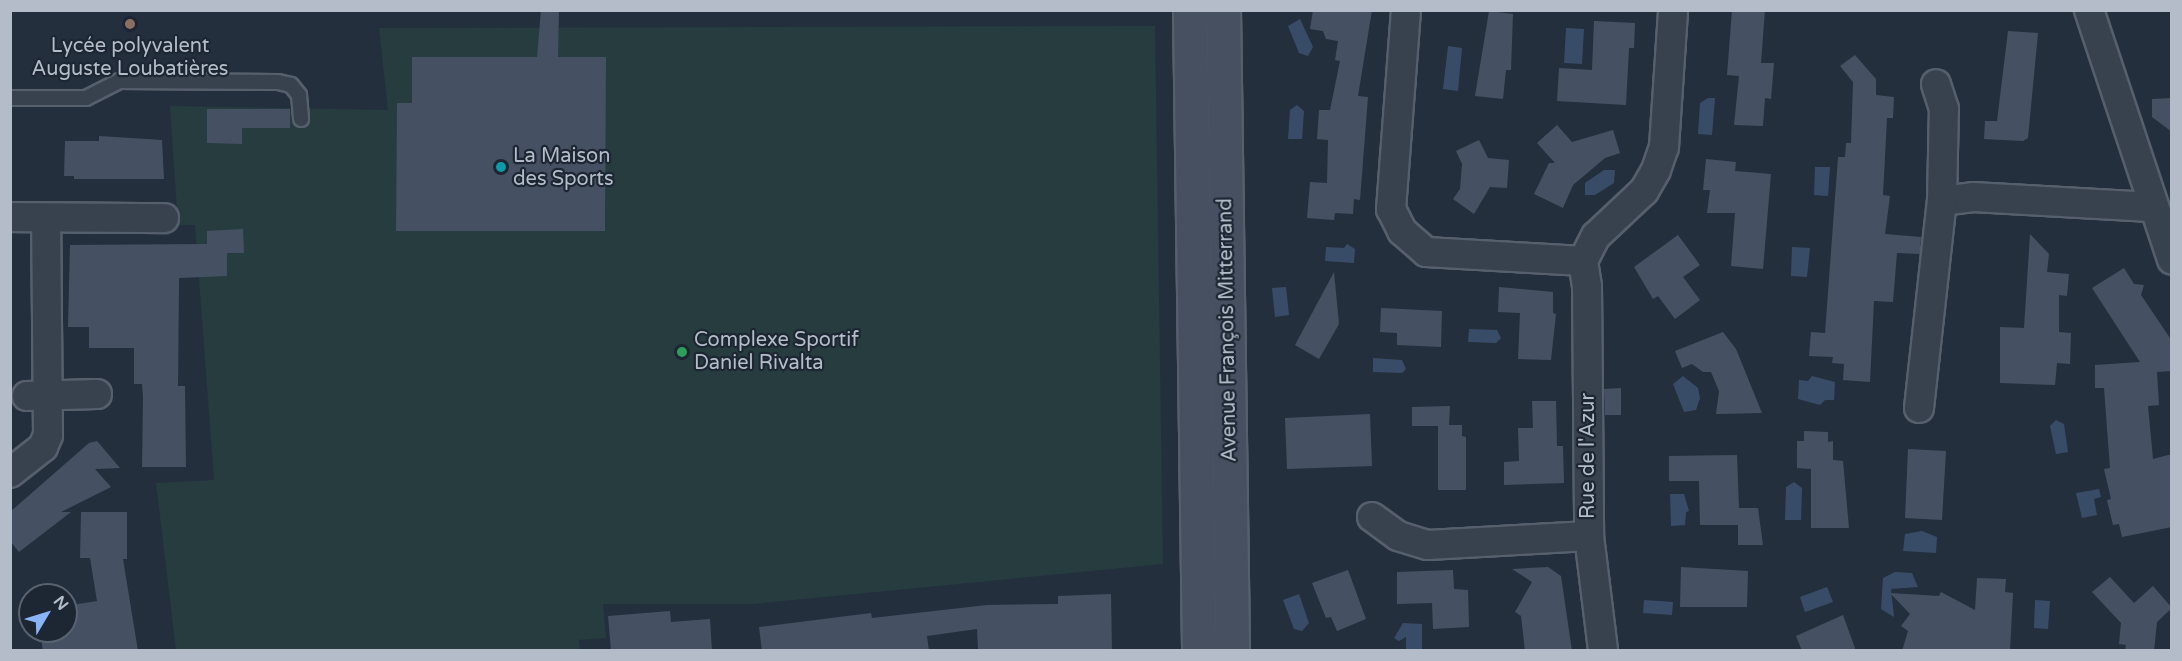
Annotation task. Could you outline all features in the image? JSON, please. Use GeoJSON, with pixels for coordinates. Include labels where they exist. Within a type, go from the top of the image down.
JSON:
{"type":"FeatureCollection","features":[{"type":"Feature","properties":{"kind":"main road","name":"Avenue François Mitterrand"},"geometry":{"type":"LineString","coordinates":[[1190,10],[1199,651]]}},
{"type":"Feature","properties":{"kind":"main road","name":"Avenue François Mitterrand"},"geometry":{"type":"LineString","coordinates":[[1223,10],[1232,651]]}},
{"type":"Feature","properties":{"kind":"street"},"geometry":{"type":"LineString","coordinates":[[1406,10],[1391,209],[1402,231],[1426,252],[1583,261],[1596,236],[1644,191],[1656,170],[1664,147],[1673,10]]}},
{"type":"Feature","properties":{"kind":"street"},"geometry":{"type":"LineString","coordinates":[[2089,10],[2151,207],[2169,252]]}},
{"type":"Feature","properties":{"kind":"street"},"geometry":{"type":"LineString","coordinates":[[1919,408],[1942,201],[1944,109],[1936,84]]}},
{"type":"Feature","properties":{"kind":"street"},"geometry":{"type":"LineString","coordinates":[[1942,201],[1973,197],[2151,207]]}},
{"type":"Feature","properties":{"kind":"street"},"geometry":{"type":"LineString","coordinates":[[10,217],[164,218]]}},
{"type":"Feature","properties":{"kind":"street"},"geometry":{"type":"LineString","coordinates":[[10,473],[43,447],[48,435],[37,395],[46,218]]}},
{"type":"Feature","properties":{"kind":"street","name":"Rue de l'Azur"},"geometry":{"type":"LineString","coordinates":[[1583,261],[1587,286],[1589,536],[1603,651]]}},
{"type":"Feature","properties":{"kind":"street"},"geometry":{"type":"LineString","coordinates":[[37,395],[97,394]]}},
{"type":"Feature","properties":{"kind":"street"},"geometry":{"type":"LineString","coordinates":[[1372,517],[1398,536],[1428,545],[1589,536]]}},
{"type":"Feature","properties":{"kind":"lane"},"geometry":{"type":"LineString","coordinates":[[10,98],[86,98],[119,81],[278,82],[291,86],[299,95],[301,119]]}},
{"type":"Feature","properties":{"kind":"green space","name":"Complexe Sportif Daniel Rivalta"},"geometry":{"type":"Polygon","coordinates":[[[1155,26],[1163,564],[753,604],[603,604],[606,638],[579,640],[580,650],[176,650],[156,483],[214,480],[195,225],[178,225],[170,106],[388,110],[379,28],[1155,26]]]}},
{"type":"Feature","properties":{"kind":"water"},"geometry":{"type":"Polygon","coordinates":[[[1300,19],[1313,47],[1308,56],[1299,53],[1288,26],[1300,19]]]}},
{"type":"Feature","properties":{"kind":"water"},"geometry":{"type":"Polygon","coordinates":[[[1566,28],[1584,29],[1582,64],[1564,63],[1566,28]]]}},
{"type":"Feature","properties":{"kind":"water"},"geometry":{"type":"Polygon","coordinates":[[[1448,46],[1462,48],[1458,91],[1443,89],[1448,46]]]}},
{"type":"Feature","properties":{"kind":"water"},"geometry":{"type":"Polygon","coordinates":[[[1708,98],[1715,98],[1712,135],[1698,134],[1700,103],[1708,98]]]}},
{"type":"Feature","properties":{"kind":"water"},"geometry":{"type":"Polygon","coordinates":[[[1297,105],[1304,111],[1302,139],[1288,139],[1290,110],[1297,105]]]}},
{"type":"Feature","properties":{"kind":"water"},"geometry":{"type":"Polygon","coordinates":[[[1815,167],[1830,167],[1828,196],[1814,195],[1815,167]]]}},
{"type":"Feature","properties":{"kind":"water"},"geometry":{"type":"Polygon","coordinates":[[[1604,170],[1615,170],[1614,183],[1595,195],[1585,195],[1585,183],[1604,170]]]}},
{"type":"Feature","properties":{"kind":"water"},"geometry":{"type":"Polygon","coordinates":[[[1347,244],[1355,249],[1354,263],[1325,261],[1326,247],[1344,248],[1347,244]]]}},
{"type":"Feature","properties":{"kind":"water"},"geometry":{"type":"Polygon","coordinates":[[[1792,247],[1810,248],[1807,277],[1791,276],[1792,247]]]}},
{"type":"Feature","properties":{"kind":"water"},"geometry":{"type":"Polygon","coordinates":[[[1286,287],[1289,315],[1275,317],[1272,288],[1286,287]]]}},
{"type":"Feature","properties":{"kind":"water"},"geometry":{"type":"Polygon","coordinates":[[[1469,329],[1497,330],[1501,338],[1496,343],[1468,342],[1469,329]]]}},
{"type":"Feature","properties":{"kind":"water"},"geometry":{"type":"Polygon","coordinates":[[[1373,358],[1402,360],[1406,369],[1402,373],[1373,372],[1373,358]]]}},
{"type":"Feature","properties":{"kind":"water"},"geometry":{"type":"Polygon","coordinates":[[[1683,376],[1698,388],[1700,398],[1696,410],[1684,412],[1673,384],[1683,376]]]}},
{"type":"Feature","properties":{"kind":"water"},"geometry":{"type":"Polygon","coordinates":[[[1812,376],[1835,382],[1834,400],[1825,400],[1820,405],[1798,399],[1799,380],[1808,381],[1812,376]]]}},
{"type":"Feature","properties":{"kind":"water"},"geometry":{"type":"Polygon","coordinates":[[[2056,420],[2064,424],[2068,452],[2056,454],[2050,426],[2056,420]]]}},
{"type":"Feature","properties":{"kind":"water"},"geometry":{"type":"Polygon","coordinates":[[[1794,482],[1802,488],[1801,520],[1785,520],[1786,487],[1794,482]]]}},
{"type":"Feature","properties":{"kind":"water"},"geometry":{"type":"Polygon","coordinates":[[[2099,489],[2101,497],[2094,499],[2097,515],[2082,518],[2076,493],[2099,489]]]}},
{"type":"Feature","properties":{"kind":"water"},"geometry":{"type":"Polygon","coordinates":[[[1670,494],[1684,494],[1689,511],[1686,512],[1685,525],[1671,526],[1670,494]]]}},
{"type":"Feature","properties":{"kind":"water"},"geometry":{"type":"Polygon","coordinates":[[[1922,531],[1937,537],[1936,553],[1903,551],[1905,534],[1922,531]]]}},
{"type":"Feature","properties":{"kind":"water"},"geometry":{"type":"Polygon","coordinates":[[[1895,572],[1912,573],[1918,587],[1891,589],[1894,617],[1881,609],[1883,578],[1895,572]]]}},
{"type":"Feature","properties":{"kind":"water"},"geometry":{"type":"Polygon","coordinates":[[[1827,587],[1833,602],[1805,612],[1800,597],[1827,587]]]}},
{"type":"Feature","properties":{"kind":"water"},"geometry":{"type":"Polygon","coordinates":[[[1299,594],[1309,623],[1302,631],[1294,629],[1283,600],[1299,594]]]}},
{"type":"Feature","properties":{"kind":"water"},"geometry":{"type":"Polygon","coordinates":[[[1644,600],[1673,602],[1672,615],[1643,613],[1644,600]]]}},
{"type":"Feature","properties":{"kind":"water"},"geometry":{"type":"Polygon","coordinates":[[[2035,600],[2050,601],[2048,629],[2034,628],[2035,600]]]}},
{"type":"Feature","properties":{"kind":"water"},"geometry":{"type":"Polygon","coordinates":[[[1403,623],[1422,624],[1422,650],[1406,650],[1406,637],[1399,641],[1394,638],[1403,623]]]}},
{"type":"Feature","properties":{"kind":"building","name":"La Maison des Sports"},"geometry":{"type":"Polygon","coordinates":[[[541,10],[559,10],[558,57],[606,57],[605,231],[396,231],[397,103],[412,103],[412,57],[537,57],[541,10]]]}},
{"type":"Feature","properties":{"kind":"building"},"geometry":{"type":"Polygon","coordinates":[[[1313,10],[1372,10],[1358,96],[1368,97],[1360,200],[1354,199],[1353,214],[1335,213],[1334,220],[1307,218],[1310,182],[1327,183],[1328,140],[1317,139],[1319,110],[1330,110],[1340,61],[1335,60],[1338,41],[1326,39],[1323,31],[1310,29],[1313,10]]]}},
{"type":"Feature","properties":{"kind":"building"},"geometry":{"type":"Polygon","coordinates":[[[1732,10],[1765,10],[1761,63],[1774,63],[1771,99],[1765,98],[1763,126],[1734,125],[1739,76],[1727,75],[1732,10]]]}},
{"type":"Feature","properties":{"kind":"building"},"geometry":{"type":"Polygon","coordinates":[[[1489,11],[1513,14],[1511,70],[1506,70],[1503,99],[1475,96],[1489,11]]]}},
{"type":"Feature","properties":{"kind":"building"},"geometry":{"type":"Polygon","coordinates":[[[1594,21],[1635,23],[1634,48],[1629,48],[1626,105],[1557,101],[1559,68],[1592,70],[1594,21]]]}},
{"type":"Feature","properties":{"kind":"building"},"geometry":{"type":"Polygon","coordinates":[[[2008,31],[2038,33],[2028,138],[2023,141],[1984,139],[1985,121],[1997,121],[2008,31]]]}},
{"type":"Feature","properties":{"kind":"building"},"geometry":{"type":"Polygon","coordinates":[[[1855,55],[1876,79],[1876,95],[1894,97],[1893,118],[1887,118],[1883,195],[1890,196],[1885,234],[1921,237],[1920,254],[1897,253],[1893,302],[1874,301],[1870,382],[1843,380],[1844,364],[1832,363],[1833,357],[1809,356],[1811,332],[1825,333],[1838,157],[1845,157],[1846,143],[1851,143],[1853,82],[1840,66],[1855,55]]]}},
{"type":"Feature","properties":{"kind":"building"},"geometry":{"type":"Polygon","coordinates":[[[2172,98],[2172,132],[2152,117],[2152,99],[2172,98]]]}},
{"type":"Feature","properties":{"kind":"building"},"geometry":{"type":"Polygon","coordinates":[[[207,109],[290,109],[290,128],[242,128],[242,144],[207,143],[207,109]]]}},
{"type":"Feature","properties":{"kind":"building"},"geometry":{"type":"Polygon","coordinates":[[[1557,125],[1572,142],[1613,130],[1620,153],[1605,158],[1573,185],[1563,208],[1534,194],[1549,163],[1555,163],[1537,143],[1557,125]]]}},
{"type":"Feature","properties":{"kind":"building"},"geometry":{"type":"Polygon","coordinates":[[[99,136],[162,140],[164,179],[74,179],[74,176],[64,176],[65,141],[99,141],[99,136]]]}},
{"type":"Feature","properties":{"kind":"building"},"geometry":{"type":"Polygon","coordinates":[[[1479,140],[1488,158],[1509,160],[1507,188],[1490,187],[1474,214],[1453,199],[1460,189],[1462,164],[1456,151],[1479,140]]]}},
{"type":"Feature","properties":{"kind":"building"},"geometry":{"type":"Polygon","coordinates":[[[1706,159],[1736,162],[1735,171],[1771,174],[1763,269],[1731,266],[1735,213],[1707,213],[1710,190],[1703,190],[1706,159]]]}},
{"type":"Feature","properties":{"kind":"building"},"geometry":{"type":"Polygon","coordinates":[[[243,229],[244,253],[227,253],[227,276],[179,278],[178,386],[185,386],[186,467],[142,467],[143,397],[142,384],[134,384],[134,348],[89,348],[89,327],[68,327],[70,245],[207,244],[207,231],[243,229]]]}},
{"type":"Feature","properties":{"kind":"building"},"geometry":{"type":"Polygon","coordinates":[[[2030,234],[2049,254],[2047,272],[2069,274],[2067,296],[2059,295],[2059,332],[2071,333],[2070,364],[2057,363],[2055,385],[2000,383],[2000,327],[2024,328],[2030,234]]]}},
{"type":"Feature","properties":{"kind":"building"},"geometry":{"type":"Polygon","coordinates":[[[1678,235],[1700,265],[1683,277],[1700,300],[1675,319],[1658,296],[1653,299],[1634,267],[1678,235]]]}},
{"type":"Feature","properties":{"kind":"building"},"geometry":{"type":"Polygon","coordinates":[[[2124,268],[2134,284],[2144,285],[2141,295],[2172,341],[2172,371],[2157,372],[2159,405],[2148,406],[2153,459],[2172,454],[2172,527],[2122,537],[2119,524],[2113,525],[2107,500],[2111,499],[2104,469],[2110,468],[2104,388],[2095,388],[2095,365],[2140,362],[2092,288],[2124,268]]]}},
{"type":"Feature","properties":{"kind":"building"},"geometry":{"type":"Polygon","coordinates":[[[1334,272],[1339,324],[1319,359],[1295,345],[1334,272]]]}},
{"type":"Feature","properties":{"kind":"building"},"geometry":{"type":"Polygon","coordinates":[[[1499,287],[1553,292],[1553,313],[1556,314],[1551,360],[1518,359],[1520,313],[1498,312],[1499,287]]]}},
{"type":"Feature","properties":{"kind":"building"},"geometry":{"type":"Polygon","coordinates":[[[1381,308],[1442,311],[1441,347],[1397,345],[1397,333],[1380,332],[1381,308]]]}},
{"type":"Feature","properties":{"kind":"building"},"geometry":{"type":"Polygon","coordinates":[[[1723,332],[1736,349],[1762,413],[1716,414],[1719,391],[1711,372],[1703,372],[1692,364],[1682,368],[1675,351],[1723,332]]]}},
{"type":"Feature","properties":{"kind":"building"},"geometry":{"type":"Polygon","coordinates":[[[1621,388],[1621,415],[1605,415],[1604,389],[1621,388]]]}},
{"type":"Feature","properties":{"kind":"building"},"geometry":{"type":"Polygon","coordinates":[[[1532,401],[1556,401],[1557,446],[1563,446],[1564,483],[1504,485],[1504,462],[1519,461],[1518,428],[1533,428],[1532,401]]]}},
{"type":"Feature","properties":{"kind":"building"},"geometry":{"type":"Polygon","coordinates":[[[1450,406],[1449,425],[1462,425],[1462,436],[1466,437],[1466,490],[1438,490],[1438,426],[1412,426],[1412,407],[1450,406]]]}},
{"type":"Feature","properties":{"kind":"building"},"geometry":{"type":"Polygon","coordinates":[[[1370,414],[1372,466],[1287,469],[1285,418],[1370,414]]]}},
{"type":"Feature","properties":{"kind":"building"},"geometry":{"type":"Polygon","coordinates":[[[1804,431],[1828,432],[1828,442],[1833,441],[1833,460],[1843,461],[1849,528],[1811,528],[1811,469],[1797,468],[1797,441],[1804,441],[1804,431]]]}},
{"type":"Feature","properties":{"kind":"building"},"geometry":{"type":"Polygon","coordinates":[[[97,441],[120,468],[95,469],[111,487],[61,512],[71,512],[19,552],[10,541],[10,512],[89,443],[97,441]]]}},
{"type":"Feature","properties":{"kind":"building"},"geometry":{"type":"Polygon","coordinates":[[[1908,449],[1946,451],[1942,520],[1905,518],[1908,449]]]}},
{"type":"Feature","properties":{"kind":"building"},"geometry":{"type":"Polygon","coordinates":[[[1737,455],[1739,508],[1758,508],[1763,545],[1738,545],[1738,525],[1700,525],[1699,481],[1669,481],[1669,456],[1737,455]]]}},
{"type":"Feature","properties":{"kind":"building"},"geometry":{"type":"Polygon","coordinates":[[[81,512],[127,512],[127,559],[123,559],[138,651],[43,651],[42,643],[78,643],[78,604],[97,601],[90,558],[80,558],[81,512]]]}},
{"type":"Feature","properties":{"kind":"building"},"geometry":{"type":"Polygon","coordinates":[[[1548,567],[1561,576],[1572,651],[1525,651],[1521,616],[1515,612],[1532,582],[1512,569],[1548,567]]]}},
{"type":"Feature","properties":{"kind":"building"},"geometry":{"type":"Polygon","coordinates":[[[1681,567],[1748,571],[1747,607],[1680,607],[1681,567]]]}},
{"type":"Feature","properties":{"kind":"building"},"geometry":{"type":"Polygon","coordinates":[[[1348,570],[1366,619],[1337,631],[1331,617],[1326,618],[1312,583],[1348,570]]]}},
{"type":"Feature","properties":{"kind":"building"},"geometry":{"type":"Polygon","coordinates":[[[1453,570],[1454,589],[1468,590],[1469,627],[1433,629],[1432,603],[1397,604],[1397,572],[1453,570]]]}},
{"type":"Feature","properties":{"kind":"building"},"geometry":{"type":"Polygon","coordinates":[[[2110,577],[2134,603],[2153,586],[2172,608],[2157,622],[2154,651],[2125,651],[2126,645],[2119,644],[2121,623],[2092,592],[2110,577]]]}},
{"type":"Feature","properties":{"kind":"building"},"geometry":{"type":"Polygon","coordinates":[[[1977,578],[2006,579],[2005,592],[2013,593],[2010,651],[1902,651],[1908,631],[1901,626],[1910,614],[1890,593],[1939,596],[1941,592],[1975,610],[1977,578]]]}},
{"type":"Feature","properties":{"kind":"building"},"geometry":{"type":"Polygon","coordinates":[[[1111,594],[1112,651],[978,649],[977,629],[927,636],[929,651],[762,651],[759,627],[871,613],[872,618],[987,605],[1058,604],[1058,596],[1111,594]]]}},
{"type":"Feature","properties":{"kind":"building"},"geometry":{"type":"Polygon","coordinates":[[[670,611],[671,622],[710,619],[712,651],[611,651],[608,616],[670,611]]]}},
{"type":"Feature","properties":{"kind":"building"},"geometry":{"type":"Polygon","coordinates":[[[1843,615],[1856,651],[1802,651],[1796,636],[1843,615]]]}},
{"type":"Feature","properties":{"kind":"place","name":"Lycée polyvalent Auguste Loubatières"},"geometry":{"type":"Point","coordinates":[130,24]}},
{"type":"Feature","properties":{"kind":"place","name":"La Maison des Sports"},"geometry":{"type":"Point","coordinates":[501,167]}},
{"type":"Feature","properties":{"kind":"place","name":"Complexe Sportif Daniel Rivalta"},"geometry":{"type":"Point","coordinates":[682,352]}}]}
